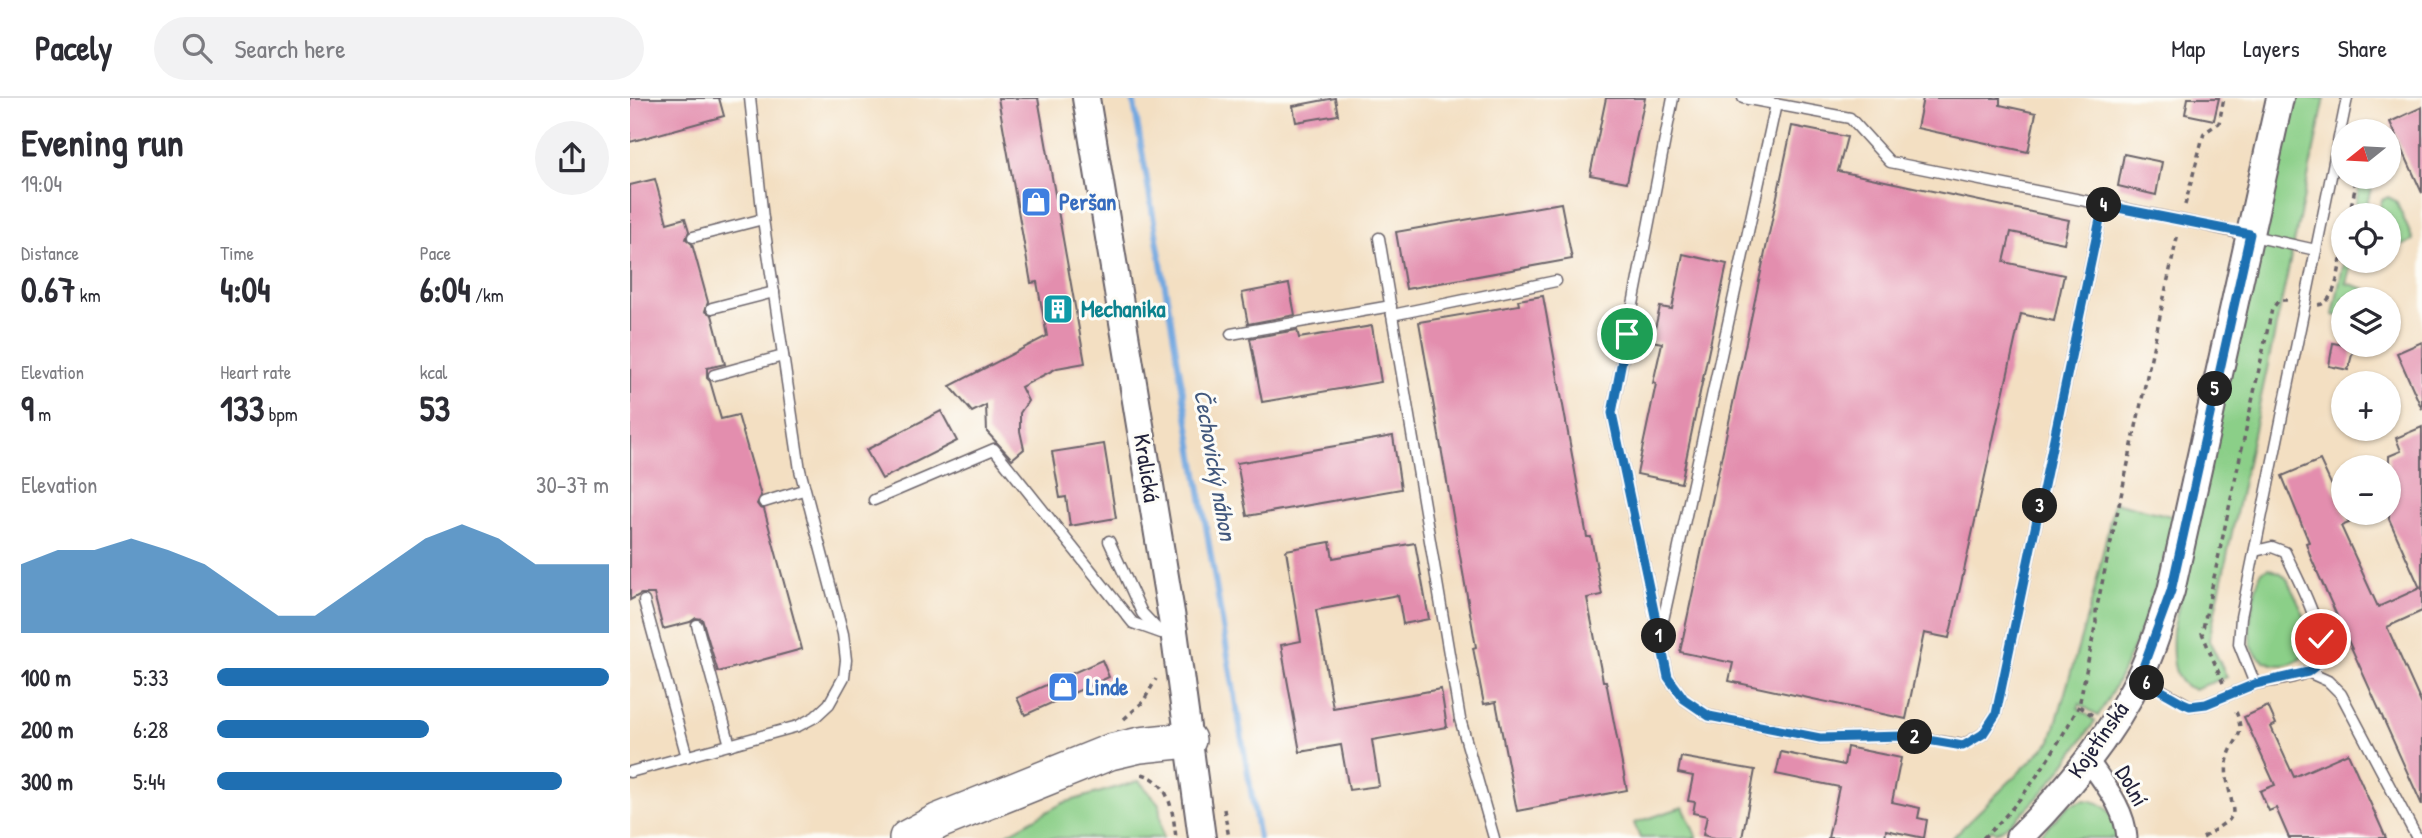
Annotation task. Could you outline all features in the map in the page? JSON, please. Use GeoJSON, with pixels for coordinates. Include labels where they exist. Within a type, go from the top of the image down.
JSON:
{"type":"FeatureCollection","features":[{"type":"Feature","properties":{"kind":"highway"},"geometry":{"type":"LineString","coordinates":[[907,838],[939,821],[1110,752],[1140,745],[1188,740]]}},
{"type":"Feature","properties":{"kind":"main road","name":"Kralická"},"geometry":{"type":"LineString","coordinates":[[1086,98],[1202,838]]}},
{"type":"Feature","properties":{"kind":"main road","name":"Kojetínská"},"geometry":{"type":"LineString","coordinates":[[2019,838],[2042,816],[2088,760],[2139,678],[2171,591],[2280,98]]}},
{"type":"Feature","properties":{"kind":"street","name":"Dolní"},"geometry":{"type":"LineString","coordinates":[[2088,760],[2121,810],[2127,838]]}},
{"type":"Feature","properties":{"kind":"lane"},"geometry":{"type":"LineString","coordinates":[[630,772],[787,730],[815,717],[829,704],[844,677],[846,660],[843,634],[803,490],[763,219],[750,98]]}},
{"type":"Feature","properties":{"kind":"lane"},"geometry":{"type":"LineString","coordinates":[[1673,98],[1612,413],[1668,677],[1684,699],[1709,716],[1820,738],[1904,736],[1963,746],[1983,734],[1996,714],[2103,205]]}},
{"type":"Feature","properties":{"kind":"lane"},"geometry":{"type":"LineString","coordinates":[[1743,98],[1850,118],[1890,162],[2181,219],[2316,250]]}},
{"type":"Feature","properties":{"kind":"lane"},"geometry":{"type":"LineString","coordinates":[[2255,684],[2239,644],[2241,617],[2347,98]]}},
{"type":"Feature","properties":{"kind":"lane"},"geometry":{"type":"LineString","coordinates":[[1659,638],[1776,104]]}},
{"type":"Feature","properties":{"kind":"lane"},"geometry":{"type":"LineString","coordinates":[[693,237],[763,219]]}},
{"type":"Feature","properties":{"kind":"lane"},"geometry":{"type":"LineString","coordinates":[[1380,238],[1460,719],[1494,838]]}},
{"type":"Feature","properties":{"kind":"lane"},"geometry":{"type":"LineString","coordinates":[[1231,334],[1392,310],[1556,281]]}},
{"type":"Feature","properties":{"kind":"lane"},"geometry":{"type":"LineString","coordinates":[[712,308],[774,292]]}},
{"type":"Feature","properties":{"kind":"lane"},"geometry":{"type":"LineString","coordinates":[[714,375],[783,356]]}},
{"type":"Feature","properties":{"kind":"lane"},"geometry":{"type":"LineString","coordinates":[[874,500],[994,449],[1133,623],[1168,632]]}},
{"type":"Feature","properties":{"kind":"lane"},"geometry":{"type":"LineString","coordinates":[[764,502],[803,490]]}},
{"type":"Feature","properties":{"kind":"lane"},"geometry":{"type":"LineString","coordinates":[[1109,541],[1142,613],[1168,632]]}},
{"type":"Feature","properties":{"kind":"lane"},"geometry":{"type":"LineString","coordinates":[[2139,678],[2190,706],[2206,704],[2255,684],[2308,672],[2318,664],[2321,639],[2283,550],[2267,547],[2255,551]]}},
{"type":"Feature","properties":{"kind":"lane"},"geometry":{"type":"LineString","coordinates":[[645,601],[687,757]]}},
{"type":"Feature","properties":{"kind":"lane"},"geometry":{"type":"LineString","coordinates":[[696,625],[730,746]]}},
{"type":"Feature","properties":{"kind":"lane"},"geometry":{"type":"LineString","coordinates":[[2308,672],[2328,681],[2341,694],[2417,838]]}},
{"type":"Feature","properties":{"kind":"lane"},"geometry":{"type":"LineString","coordinates":[[2005,838],[2042,816]]}},
{"type":"Feature","properties":{"kind":"path"},"geometry":{"type":"LineString","coordinates":[[1983,838],[2029,788],[2079,706],[2096,611],[2181,219],[2204,133],[2219,123],[2224,98]]}},
{"type":"Feature","properties":{"kind":"path"},"geometry":{"type":"LineString","coordinates":[[2079,706],[2097,719]]}},
{"type":"Feature","properties":{"kind":"path"},"geometry":{"type":"LineString","coordinates":[[1136,774],[1157,779],[1164,788],[1172,810],[1176,838]]}},
{"type":"Feature","properties":{"kind":"green space"},"geometry":{"type":"Polygon","coordinates":[[[2289,98],[2325,98],[2209,640],[2227,677],[2194,689],[2180,681],[2177,674],[2173,656],[2173,631],[2289,98]]]}},
{"type":"Feature","properties":{"kind":"green space"},"geometry":{"type":"Polygon","coordinates":[[[2359,189],[2371,189],[2367,203],[2356,203],[2359,189]]]}},
{"type":"Feature","properties":{"kind":"green space"},"geometry":{"type":"Polygon","coordinates":[[[2388,197],[2397,203],[2381,203],[2388,197]]]}},
{"type":"Feature","properties":{"kind":"green space"},"geometry":{"type":"Polygon","coordinates":[[[2401,212],[2413,240],[2401,245],[2401,212]]]}},
{"type":"Feature","properties":{"kind":"green space"},"geometry":{"type":"Polygon","coordinates":[[[2342,273],[2349,273],[2346,283],[2359,287],[2339,287],[2342,273]]]}},
{"type":"Feature","properties":{"kind":"green space"},"geometry":{"type":"Polygon","coordinates":[[[2114,502],[2175,517],[2153,594],[2124,669],[2098,716],[2080,704],[2078,708],[2095,721],[2051,782],[2025,811],[1996,833],[1992,829],[1983,838],[1952,838],[2051,741],[2093,596],[2114,502]]]}},
{"type":"Feature","properties":{"kind":"green space"},"geometry":{"type":"Polygon","coordinates":[[[2268,568],[2281,573],[2287,579],[2308,628],[2308,646],[2304,655],[2288,664],[2269,663],[2254,651],[2251,644],[2250,624],[2254,600],[2261,572],[2268,568]]]}},
{"type":"Feature","properties":{"kind":"green space"},"geometry":{"type":"Polygon","coordinates":[[[1139,781],[1159,804],[1163,838],[1000,838],[1063,803],[1139,781]]]}},
{"type":"Feature","properties":{"kind":"green space"},"geometry":{"type":"Polygon","coordinates":[[[2084,800],[2099,803],[2109,811],[2115,823],[2117,838],[2037,838],[2069,805],[2084,800]]]}},
{"type":"Feature","properties":{"kind":"green space"},"geometry":{"type":"Polygon","coordinates":[[[1683,807],[1697,838],[1640,838],[1634,823],[1683,807]]]}},
{"type":"Feature","properties":{"kind":"building"},"geometry":{"type":"Polygon","coordinates":[[[630,98],[719,98],[724,116],[630,142],[630,98]]]}},
{"type":"Feature","properties":{"kind":"building"},"geometry":{"type":"Polygon","coordinates":[[[998,98],[1038,98],[1085,363],[1057,368],[1021,387],[1028,401],[1020,413],[1024,449],[1012,459],[987,432],[986,405],[972,412],[950,386],[1047,336],[1037,282],[1031,283],[998,98]]]}},
{"type":"Feature","properties":{"kind":"building"},"geometry":{"type":"Polygon","coordinates":[[[1335,98],[1338,115],[1296,122],[1293,106],[1335,98]]]}},
{"type":"Feature","properties":{"kind":"building"},"geometry":{"type":"Polygon","coordinates":[[[1606,98],[1645,98],[1627,182],[1590,175],[1606,98]]]}},
{"type":"Feature","properties":{"kind":"building"},"geometry":{"type":"Polygon","coordinates":[[[1923,98],[2000,98],[2000,105],[2036,113],[2028,152],[1917,128],[1923,98]]]}},
{"type":"Feature","properties":{"kind":"building"},"geometry":{"type":"Polygon","coordinates":[[[2188,98],[2219,98],[2214,120],[2185,114],[2188,98]]]}},
{"type":"Feature","properties":{"kind":"building"},"geometry":{"type":"Polygon","coordinates":[[[2422,107],[2422,193],[2401,146],[2401,119],[2396,119],[2422,107]]]}},
{"type":"Feature","properties":{"kind":"building"},"geometry":{"type":"Polygon","coordinates":[[[1792,126],[1847,137],[1838,171],[2069,220],[2064,243],[2011,232],[2004,262],[2064,275],[2054,321],[2021,314],[1949,638],[1924,633],[1906,719],[1729,681],[1733,663],[1680,652],[1792,126]]]}},
{"type":"Feature","properties":{"kind":"building"},"geometry":{"type":"Polygon","coordinates":[[[2124,154],[2162,162],[2156,195],[2118,186],[2124,154]]]}},
{"type":"Feature","properties":{"kind":"building"},"geometry":{"type":"Polygon","coordinates":[[[655,179],[667,223],[685,218],[689,231],[686,239],[692,244],[708,302],[705,311],[712,315],[725,364],[707,368],[707,378],[721,419],[738,415],[761,496],[757,504],[764,509],[802,649],[718,672],[702,619],[696,618],[663,629],[654,594],[641,594],[630,600],[630,185],[655,179]]]}},
{"type":"Feature","properties":{"kind":"building"},"geometry":{"type":"Polygon","coordinates":[[[1561,203],[1572,259],[1406,289],[1396,232],[1561,203]]]}},
{"type":"Feature","properties":{"kind":"building"},"geometry":{"type":"Polygon","coordinates":[[[1683,254],[1727,264],[1681,483],[1637,474],[1662,343],[1652,341],[1660,307],[1672,309],[1683,254]]]}},
{"type":"Feature","properties":{"kind":"building"},"geometry":{"type":"Polygon","coordinates":[[[1289,284],[1295,315],[1248,324],[1242,293],[1289,284]]]}},
{"type":"Feature","properties":{"kind":"building"},"geometry":{"type":"Polygon","coordinates":[[[1543,296],[1587,537],[1591,537],[1602,595],[1587,598],[1627,790],[1517,811],[1496,702],[1484,704],[1419,322],[1519,305],[1518,300],[1543,296]]]}},
{"type":"Feature","properties":{"kind":"building"},"geometry":{"type":"Polygon","coordinates":[[[1372,326],[1381,382],[1262,402],[1250,338],[1297,330],[1299,338],[1372,326]]]}},
{"type":"Feature","properties":{"kind":"building"},"geometry":{"type":"Polygon","coordinates":[[[2422,342],[2422,409],[2399,357],[2401,351],[2422,342]]]}},
{"type":"Feature","properties":{"kind":"building"},"geometry":{"type":"Polygon","coordinates":[[[2331,354],[2331,357],[2351,357],[2348,370],[2329,366],[2331,354]]]}},
{"type":"Feature","properties":{"kind":"building"},"geometry":{"type":"Polygon","coordinates":[[[941,411],[957,441],[882,479],[866,450],[941,411]]]}},
{"type":"Feature","properties":{"kind":"building"},"geometry":{"type":"Polygon","coordinates":[[[2422,427],[2422,611],[2387,627],[2422,705],[2422,805],[2311,558],[2306,543],[2309,542],[2282,476],[2320,460],[2331,484],[2331,525],[2344,525],[2341,526],[2378,607],[2420,588],[2392,525],[2401,525],[2401,455],[2391,455],[2401,451],[2397,441],[2401,441],[2401,436],[2422,427]]]}},
{"type":"Feature","properties":{"kind":"building"},"geometry":{"type":"Polygon","coordinates":[[[1393,436],[1401,489],[1247,516],[1237,463],[1393,436]]]}},
{"type":"Feature","properties":{"kind":"building"},"geometry":{"type":"Polygon","coordinates":[[[1104,444],[1116,518],[1070,526],[1066,497],[1060,498],[1052,452],[1104,444]]]}},
{"type":"Feature","properties":{"kind":"building"},"geometry":{"type":"Polygon","coordinates":[[[1330,542],[1333,558],[1415,543],[1429,619],[1403,624],[1398,595],[1316,610],[1333,708],[1441,689],[1447,727],[1372,740],[1379,786],[1349,790],[1341,745],[1300,752],[1281,645],[1301,641],[1286,550],[1330,542]]]}},
{"type":"Feature","properties":{"kind":"building","name":"Linde"},"geometry":{"type":"Polygon","coordinates":[[[1102,660],[1109,677],[1025,715],[1017,698],[1102,660]]]}},
{"type":"Feature","properties":{"kind":"building"},"geometry":{"type":"Polygon","coordinates":[[[2268,706],[2276,724],[2271,727],[2294,777],[2348,753],[2386,838],[2289,838],[2276,808],[2269,811],[2260,791],[2275,785],[2244,717],[2268,706]]]}},
{"type":"Feature","properties":{"kind":"building"},"geometry":{"type":"Polygon","coordinates":[[[1847,747],[1901,758],[1892,802],[1920,808],[1918,818],[1927,820],[1924,838],[1886,830],[1885,838],[1828,838],[1839,787],[1776,774],[1781,752],[1844,765],[1847,747]]]}},
{"type":"Feature","properties":{"kind":"building"},"geometry":{"type":"Polygon","coordinates":[[[1681,757],[1755,770],[1742,838],[1703,835],[1707,816],[1693,813],[1695,802],[1688,801],[1693,776],[1678,773],[1681,757]]]}},
{"type":"Feature","properties":{"kind":"waterway","name":"Čechovický náhon"},"geometry":{"type":"LineString","coordinates":[[1133,98],[1259,838]]}},
{"type":"Feature","properties":{"kind":"place","name":"Peršan"},"geometry":{"type":"Point","coordinates":[1036,202]}},
{"type":"Feature","properties":{"kind":"place","name":"Mechanika"},"geometry":{"type":"Point","coordinates":[1058,309]}},
{"type":"Feature","properties":{"kind":"place","name":"Linde"},"geometry":{"type":"Point","coordinates":[1063,687]}},
{"type":"Feature","properties":{"kind":"route"},"geometry":{"type":"LineString","coordinates":[[1627,334],[1612,413],[1668,677],[1684,699],[1709,716],[1820,738],[1904,736],[1963,746],[1983,734],[1996,714],[2103,205],[2250,234],[2171,591],[2139,678],[2183,703],[2199,706],[2255,684],[2308,672],[2318,664],[2321,639]]}}]}
